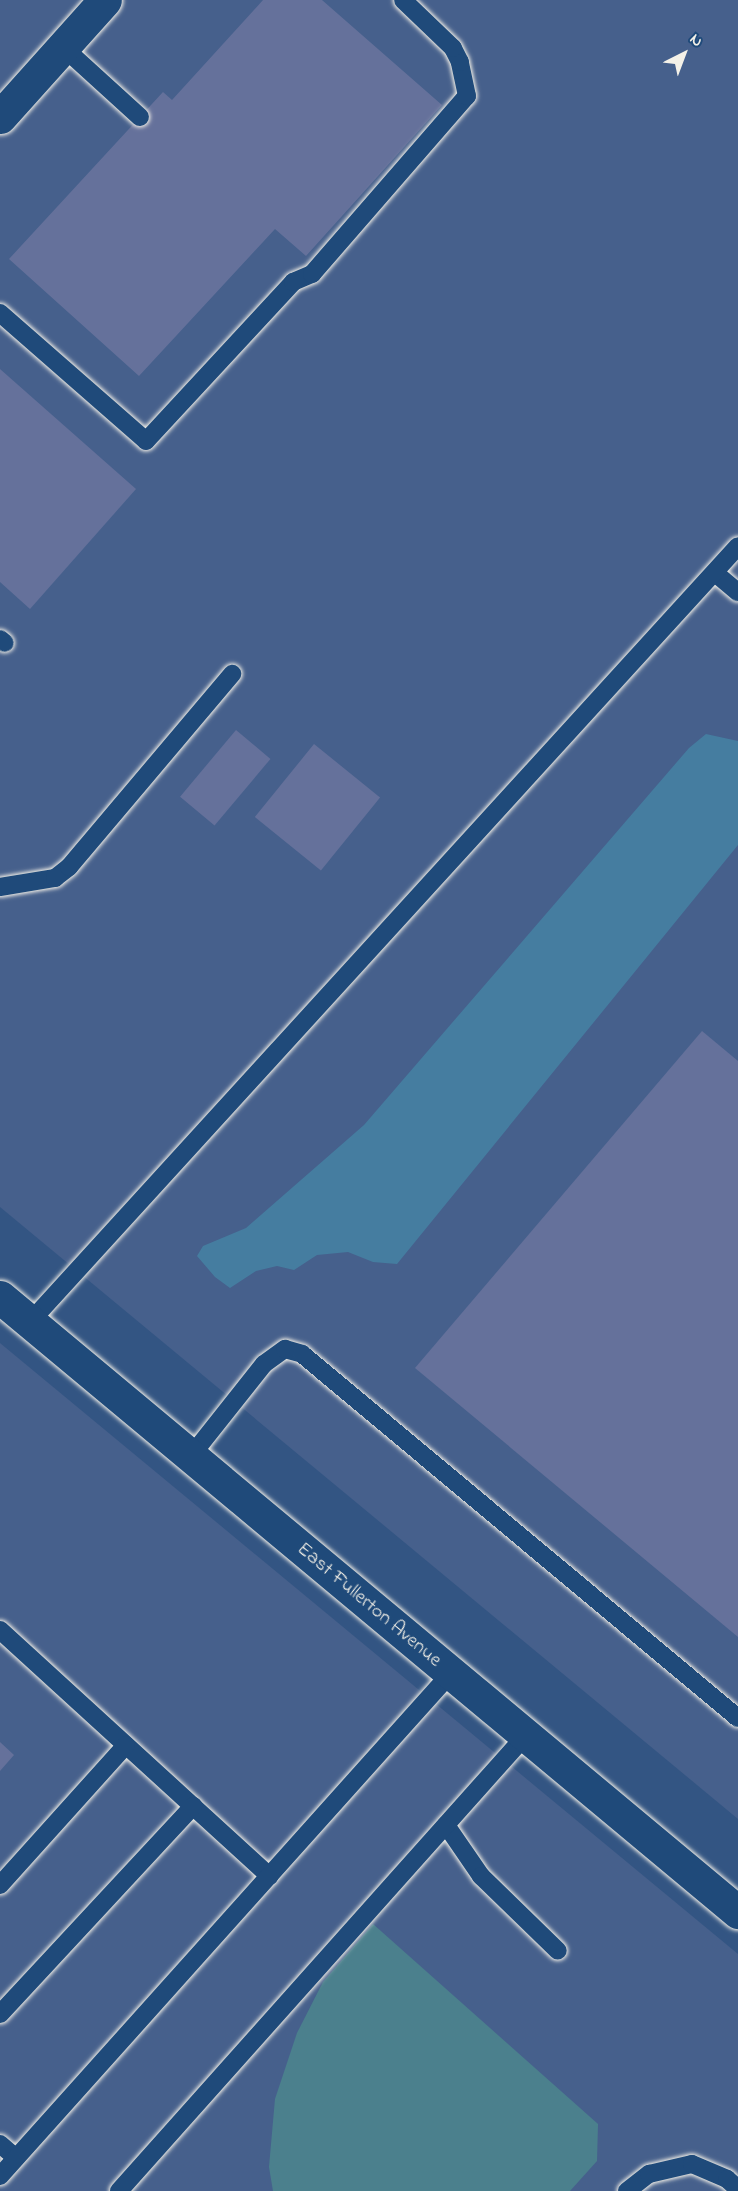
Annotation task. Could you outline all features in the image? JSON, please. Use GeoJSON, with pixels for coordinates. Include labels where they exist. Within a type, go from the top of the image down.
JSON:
{"type":"FeatureCollection","features":[{"type":"Feature","properties":{"kind":"street"},"geometry":{"type":"LineString","coordinates":[[0,117],[105,0]]}},
{"type":"Feature","properties":{"kind":"street","name":"East Fullerton Avenue"},"geometry":{"type":"LineString","coordinates":[[0,1297],[738,1912]]}},
{"type":"Feature","properties":{"kind":"lane"},"geometry":{"type":"LineString","coordinates":[[0,313],[146,441],[293,282],[312,273],[467,96],[460,62],[453,48],[403,0]]}},
{"type":"Feature","properties":{"kind":"lane"},"geometry":{"type":"LineString","coordinates":[[63,48],[140,117]]}},
{"type":"Feature","properties":{"kind":"lane"},"geometry":{"type":"LineString","coordinates":[[30,1322],[738,546]]}},
{"type":"Feature","properties":{"kind":"lane"},"geometry":{"type":"LineString","coordinates":[[715,573],[738,592]]}},
{"type":"Feature","properties":{"kind":"lane"},"geometry":{"type":"LineString","coordinates":[[0,887],[55,878],[69,867],[232,674]]}},
{"type":"Feature","properties":{"kind":"lane"},"geometry":{"type":"LineString","coordinates":[[191,1456],[264,1364],[285,1349],[302,1354],[738,1718]]}},
{"type":"Feature","properties":{"kind":"lane"},"geometry":{"type":"LineString","coordinates":[[0,1630],[269,1876]]}},
{"type":"Feature","properties":{"kind":"lane"},"geometry":{"type":"LineString","coordinates":[[0,2176],[451,1673]]}},
{"type":"Feature","properties":{"kind":"lane"},"geometry":{"type":"LineString","coordinates":[[119,2191],[526,1735]]}},
{"type":"Feature","properties":{"kind":"lane"},"geometry":{"type":"LineString","coordinates":[[0,1885],[126,1745]]}},
{"type":"Feature","properties":{"kind":"lane"},"geometry":{"type":"LineString","coordinates":[[0,2014],[193,1806]]}},
{"type":"Feature","properties":{"kind":"lane"},"geometry":{"type":"LineString","coordinates":[[446,1825],[481,1876],[558,1951]]}},
{"type":"Feature","properties":{"kind":"lane"},"geometry":{"type":"LineString","coordinates":[[0,2144],[16,2158]]}},
{"type":"Feature","properties":{"kind":"lane"},"geometry":{"type":"LineString","coordinates":[[627,2191],[649,2174],[692,2164],[727,2179],[738,2189]]}},
{"type":"Feature","properties":{"kind":"shaded area"},"geometry":{"type":"Polygon","coordinates":[[[0,0],[738,0],[738,1819],[0,1207],[0,0]]]}},
{"type":"Feature","properties":{"kind":"shaded area"},"geometry":{"type":"Polygon","coordinates":[[[706,734],[738,741],[738,845],[397,1264],[373,1262],[348,1252],[317,1255],[294,1270],[277,1266],[256,1271],[230,1288],[215,1277],[197,1256],[203,1246],[246,1228],[364,1125],[689,748],[706,734]]]}},
{"type":"Feature","properties":{"kind":"shaded area"},"geometry":{"type":"Polygon","coordinates":[[[0,1343],[738,1954],[738,2191],[0,2191],[0,1343]]]}},
{"type":"Feature","properties":{"kind":"green space"},"geometry":{"type":"Polygon","coordinates":[[[373,1924],[598,2124],[597,2161],[570,2191],[273,2191],[269,2167],[275,2099],[297,2033],[323,1982],[373,1924]]]}},
{"type":"Feature","properties":{"kind":"building"},"geometry":{"type":"Polygon","coordinates":[[[263,0],[322,0],[442,105],[306,256],[275,229],[139,376],[9,259],[163,92],[172,100],[263,0]]]}},
{"type":"Feature","properties":{"kind":"building"},"geometry":{"type":"Polygon","coordinates":[[[0,369],[136,489],[30,609],[0,582],[0,369]]]}},
{"type":"Feature","properties":{"kind":"building"},"geometry":{"type":"Polygon","coordinates":[[[236,730],[270,759],[215,826],[180,797],[236,730]]]}},
{"type":"Feature","properties":{"kind":"building"},"geometry":{"type":"Polygon","coordinates":[[[314,744],[380,797],[321,871],[255,817],[314,744]]]}},
{"type":"Feature","properties":{"kind":"building"},"geometry":{"type":"Polygon","coordinates":[[[702,1031],[738,1061],[738,1637],[415,1368],[702,1031]]]}},
{"type":"Feature","properties":{"kind":"building"},"geometry":{"type":"Polygon","coordinates":[[[0,1742],[14,1755],[0,1771],[0,1742]]]}}]}
